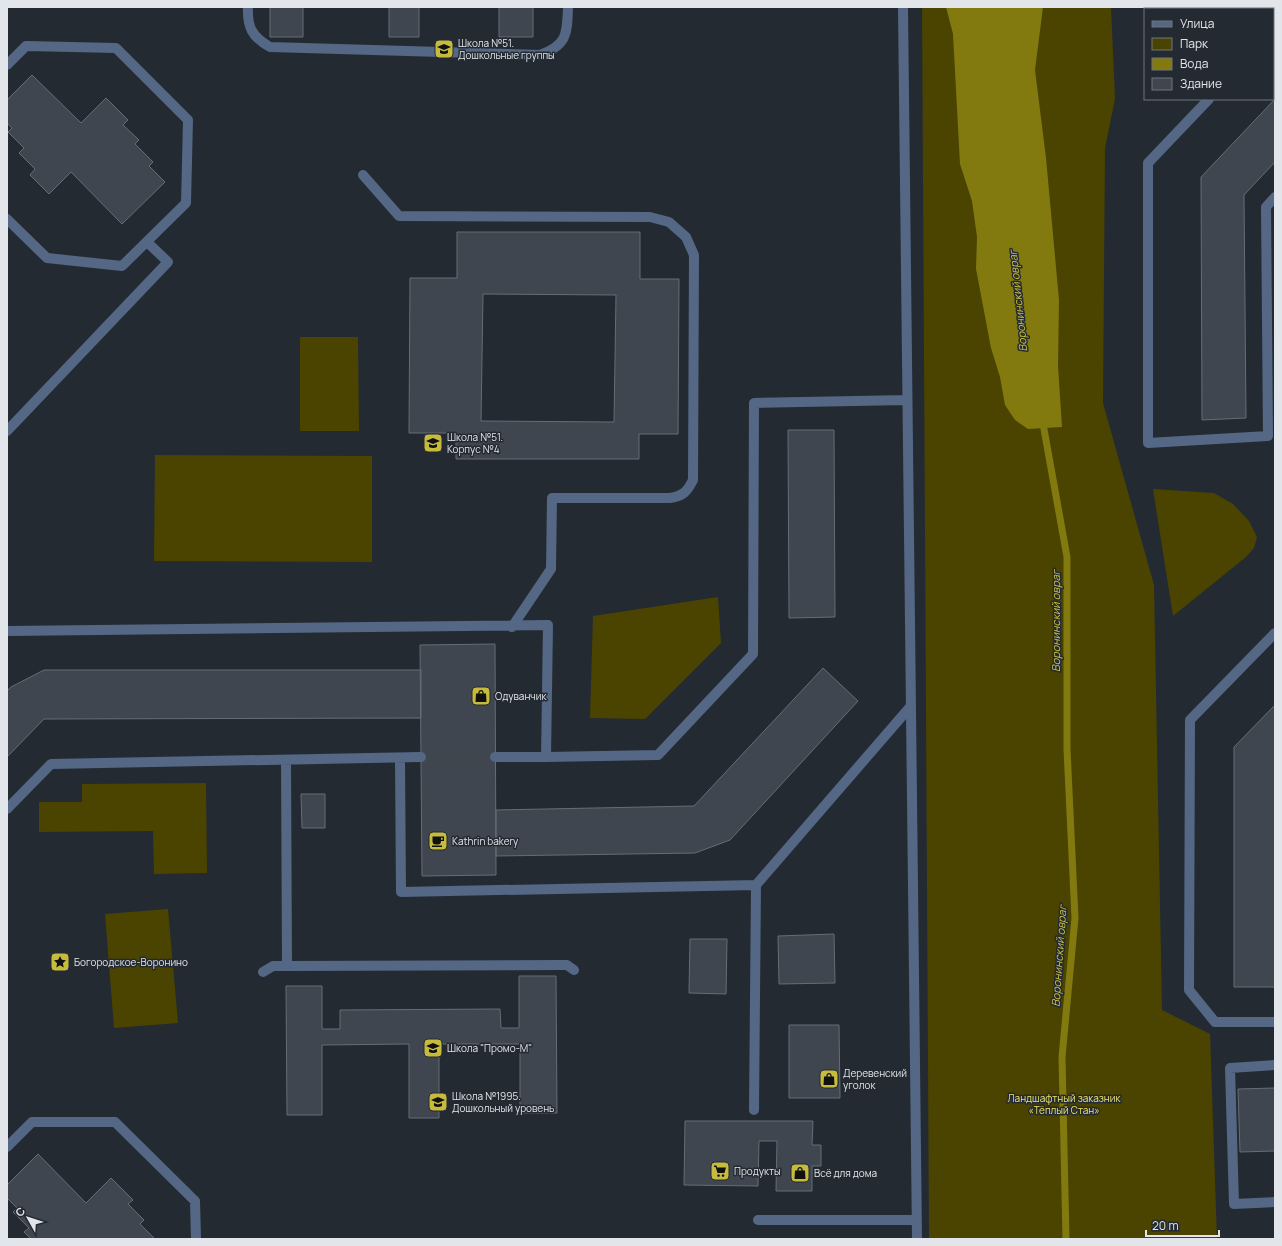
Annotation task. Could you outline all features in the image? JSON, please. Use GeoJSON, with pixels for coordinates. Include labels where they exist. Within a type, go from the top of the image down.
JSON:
{"type":"FeatureCollection","features":[{"type":"Feature","properties":{"kind":"street"},"geometry":{"type":"LineString","coordinates":[[248,7],[248,21],[255,36],[270,47],[540,55],[552,51],[562,41],[567,30],[568,7]]}},
{"type":"Feature","properties":{"kind":"street"},"geometry":{"type":"LineString","coordinates":[[903,7],[916,1239]]}},
{"type":"Feature","properties":{"kind":"street"},"geometry":{"type":"LineString","coordinates":[[7,65],[26,46],[116,48],[188,120],[186,203],[122,266],[47,258],[7,218]]}},
{"type":"Feature","properties":{"kind":"street"},"geometry":{"type":"LineString","coordinates":[[1208,100],[1148,163],[1148,443],[1268,436],[1266,206],[1275,197]]}},
{"type":"Feature","properties":{"kind":"street"},"geometry":{"type":"LineString","coordinates":[[363,174],[399,216],[650,217],[669,222],[686,237],[694,255],[693,480],[688,490],[679,497],[552,498],[551,569],[512,626]]}},
{"type":"Feature","properties":{"kind":"street"},"geometry":{"type":"LineString","coordinates":[[7,431],[168,262],[147,242]]}},
{"type":"Feature","properties":{"kind":"street"},"geometry":{"type":"LineString","coordinates":[[495,757],[658,755],[753,654],[754,403],[907,400]]}},
{"type":"Feature","properties":{"kind":"street"},"geometry":{"type":"LineString","coordinates":[[7,631],[548,625],[546,757]]}},
{"type":"Feature","properties":{"kind":"street"},"geometry":{"type":"LineString","coordinates":[[1275,633],[1190,720],[1189,982],[1189,990],[1215,1022],[1275,1022]]}},
{"type":"Feature","properties":{"kind":"street"},"geometry":{"type":"LineString","coordinates":[[754,1110],[756,885],[910,707]]}},
{"type":"Feature","properties":{"kind":"street"},"geometry":{"type":"LineString","coordinates":[[7,809],[51,764],[400,759],[421,757]]}},
{"type":"Feature","properties":{"kind":"street"},"geometry":{"type":"LineString","coordinates":[[400,759],[401,892],[756,885]]}},
{"type":"Feature","properties":{"kind":"street"},"geometry":{"type":"LineString","coordinates":[[286,760],[287,966]]}},
{"type":"Feature","properties":{"kind":"street"},"geometry":{"type":"LineString","coordinates":[[263,972],[273,966],[567,965],[574,970]]}},
{"type":"Feature","properties":{"kind":"street"},"geometry":{"type":"LineString","coordinates":[[1275,1065],[1230,1068],[1234,1204],[1275,1202]]}},
{"type":"Feature","properties":{"kind":"street"},"geometry":{"type":"LineString","coordinates":[[7,1147],[32,1122],[115,1122],[194,1201],[196,1239]]}},
{"type":"Feature","properties":{"kind":"street"},"geometry":{"type":"LineString","coordinates":[[758,1220],[916,1220]]}},
{"type":"Feature","properties":{"kind":"green space","name":"Ландшафтный заказник «Тёплый Стан»"},"geometry":{"type":"Polygon","coordinates":[[[922,7],[1111,7],[1115,99],[1105,148],[1103,403],[1154,585],[1162,1010],[1210,1034],[1217,1239],[929,1239],[922,7]]]}},
{"type":"Feature","properties":{"kind":"green space"},"geometry":{"type":"Polygon","coordinates":[[[300,337],[358,337],[359,431],[300,431],[300,337]]]}},
{"type":"Feature","properties":{"kind":"green space"},"geometry":{"type":"Polygon","coordinates":[[[155,455],[372,456],[372,562],[154,561],[155,455]]]}},
{"type":"Feature","properties":{"kind":"green space"},"geometry":{"type":"Polygon","coordinates":[[[1153,489],[1214,493],[1233,504],[1249,521],[1257,537],[1254,548],[1246,557],[1173,616],[1153,489]]]}},
{"type":"Feature","properties":{"kind":"green space"},"geometry":{"type":"Polygon","coordinates":[[[718,597],[721,643],[645,719],[590,718],[593,616],[718,597]]]}},
{"type":"Feature","properties":{"kind":"green space"},"geometry":{"type":"Polygon","coordinates":[[[206,783],[207,873],[154,874],[153,831],[39,832],[39,802],[82,802],[82,784],[206,783]]]}},
{"type":"Feature","properties":{"kind":"green space"},"geometry":{"type":"Polygon","coordinates":[[[168,909],[178,1023],[114,1028],[105,914],[168,909]]]}},
{"type":"Feature","properties":{"kind":"water"},"geometry":{"type":"Polygon","coordinates":[[[946,7],[1043,7],[1035,70],[1046,158],[1059,300],[1058,366],[1062,427],[1028,429],[1015,420],[1005,405],[1000,377],[991,348],[976,269],[977,237],[972,201],[960,164],[953,34],[946,7]]]}},
{"type":"Feature","properties":{"kind":"building"},"geometry":{"type":"Polygon","coordinates":[[[270,7],[303,7],[303,37],[270,37],[270,7]]]}},
{"type":"Feature","properties":{"kind":"building"},"geometry":{"type":"Polygon","coordinates":[[[389,7],[419,7],[419,37],[389,37],[389,7]]]}},
{"type":"Feature","properties":{"kind":"building"},"geometry":{"type":"Polygon","coordinates":[[[499,7],[533,7],[533,37],[499,37],[499,7]]]}},
{"type":"Feature","properties":{"kind":"building"},"geometry":{"type":"Polygon","coordinates":[[[32,75],[81,123],[106,98],[128,120],[123,125],[139,140],[135,144],[153,162],[149,166],[165,182],[122,224],[71,172],[49,194],[30,175],[35,169],[19,153],[24,148],[8,132],[12,128],[7,123],[7,100],[32,75]]]}},
{"type":"Feature","properties":{"kind":"building"},"geometry":{"type":"Polygon","coordinates":[[[1275,99],[1275,162],[1244,195],[1246,418],[1202,420],[1201,177],[1275,99]]]}},
{"type":"Feature","properties":{"kind":"building"},"geometry":{"type":"Polygon","coordinates":[[[457,232],[640,232],[640,279],[679,279],[678,434],[639,434],[639,459],[456,459],[456,433],[409,433],[410,278],[457,278],[457,232]],[[483,294],[481,421],[614,422],[616,295],[483,294]]]}},
{"type":"Feature","properties":{"kind":"building"},"geometry":{"type":"Polygon","coordinates":[[[788,430],[834,430],[835,617],[789,618],[788,430]]]}},
{"type":"Feature","properties":{"kind":"building"},"geometry":{"type":"Polygon","coordinates":[[[495,644],[496,875],[422,876],[420,645],[495,644]]]}},
{"type":"Feature","properties":{"kind":"building"},"geometry":{"type":"Polygon","coordinates":[[[823,668],[858,701],[730,840],[695,853],[496,856],[496,810],[694,806],[823,668]]]}},
{"type":"Feature","properties":{"kind":"building"},"geometry":{"type":"Polygon","coordinates":[[[44,670],[421,670],[421,718],[44,719],[7,757],[7,691],[11,687],[44,670]]]}},
{"type":"Feature","properties":{"kind":"building"},"geometry":{"type":"Polygon","coordinates":[[[1275,705],[1275,987],[1234,987],[1234,747],[1275,705]]]}},
{"type":"Feature","properties":{"kind":"building"},"geometry":{"type":"Polygon","coordinates":[[[301,794],[325,794],[325,828],[302,828],[301,794]]]}},
{"type":"Feature","properties":{"kind":"building"},"geometry":{"type":"Polygon","coordinates":[[[834,934],[835,983],[779,984],[778,936],[834,934]]]}},
{"type":"Feature","properties":{"kind":"building"},"geometry":{"type":"Polygon","coordinates":[[[690,939],[727,939],[726,994],[689,993],[690,939]]]}},
{"type":"Feature","properties":{"kind":"building"},"geometry":{"type":"Polygon","coordinates":[[[519,976],[556,976],[557,1113],[520,1113],[520,1044],[439,1044],[439,1118],[409,1118],[409,1044],[322,1045],[322,1115],[287,1115],[286,986],[322,986],[322,1029],[340,1029],[340,1010],[500,1009],[501,1028],[519,1028],[519,976]]]}},
{"type":"Feature","properties":{"kind":"building"},"geometry":{"type":"Polygon","coordinates":[[[789,1025],[839,1025],[840,1098],[789,1098],[789,1025]]]}},
{"type":"Feature","properties":{"kind":"building"},"geometry":{"type":"Polygon","coordinates":[[[1275,1088],[1275,1151],[1240,1152],[1238,1089],[1275,1088]]]}},
{"type":"Feature","properties":{"kind":"building"},"geometry":{"type":"Polygon","coordinates":[[[685,1121],[813,1121],[812,1145],[821,1145],[821,1166],[812,1166],[812,1191],[776,1191],[777,1141],[759,1141],[758,1186],[684,1185],[685,1121]]]}},
{"type":"Feature","properties":{"kind":"building"},"geometry":{"type":"Polygon","coordinates":[[[38,1154],[86,1203],[111,1178],[133,1200],[128,1204],[144,1220],[140,1224],[155,1239],[31,1239],[24,1232],[29,1228],[13,1212],[17,1208],[7,1198],[7,1185],[38,1154]]]}},
{"type":"Feature","properties":{"kind":"waterway","name":"Воронинский овраг"},"geometry":{"type":"LineString","coordinates":[[1042,418],[1067,557],[1067,749],[1075,918],[1062,1057],[1066,1239]]}},
{"type":"Feature","properties":{"kind":"tunnel"},"geometry":{"type":"LineString","coordinates":[[421,757],[495,757]]}},
{"type":"Feature","properties":{"kind":"place","name":"Школа №51. Дошкольные группы"},"geometry":{"type":"Point","coordinates":[444,49]}},
{"type":"Feature","properties":{"kind":"place","name":"Школа №51. Корпус №4"},"geometry":{"type":"Point","coordinates":[433,443]}},
{"type":"Feature","properties":{"kind":"place","name":"Одуванчик"},"geometry":{"type":"Point","coordinates":[481,696]}},
{"type":"Feature","properties":{"kind":"place","name":"Kathrin bakery"},"geometry":{"type":"Point","coordinates":[438,841]}},
{"type":"Feature","properties":{"kind":"place","name":"Богородское-Воронино"},"geometry":{"type":"Point","coordinates":[60,962]}},
{"type":"Feature","properties":{"kind":"place","name":"Школа \"Промо-М\""},"geometry":{"type":"Point","coordinates":[433,1048]}},
{"type":"Feature","properties":{"kind":"place","name":"Деревенский уголок"},"geometry":{"type":"Point","coordinates":[829,1079]}},
{"type":"Feature","properties":{"kind":"place","name":"Школа №1995. Дошкольный уровень"},"geometry":{"type":"Point","coordinates":[438,1102]}},
{"type":"Feature","properties":{"kind":"place","name":"Продукты"},"geometry":{"type":"Point","coordinates":[720,1171]}},
{"type":"Feature","properties":{"kind":"place","name":"Всё для дома"},"geometry":{"type":"Point","coordinates":[800,1173]}}]}
